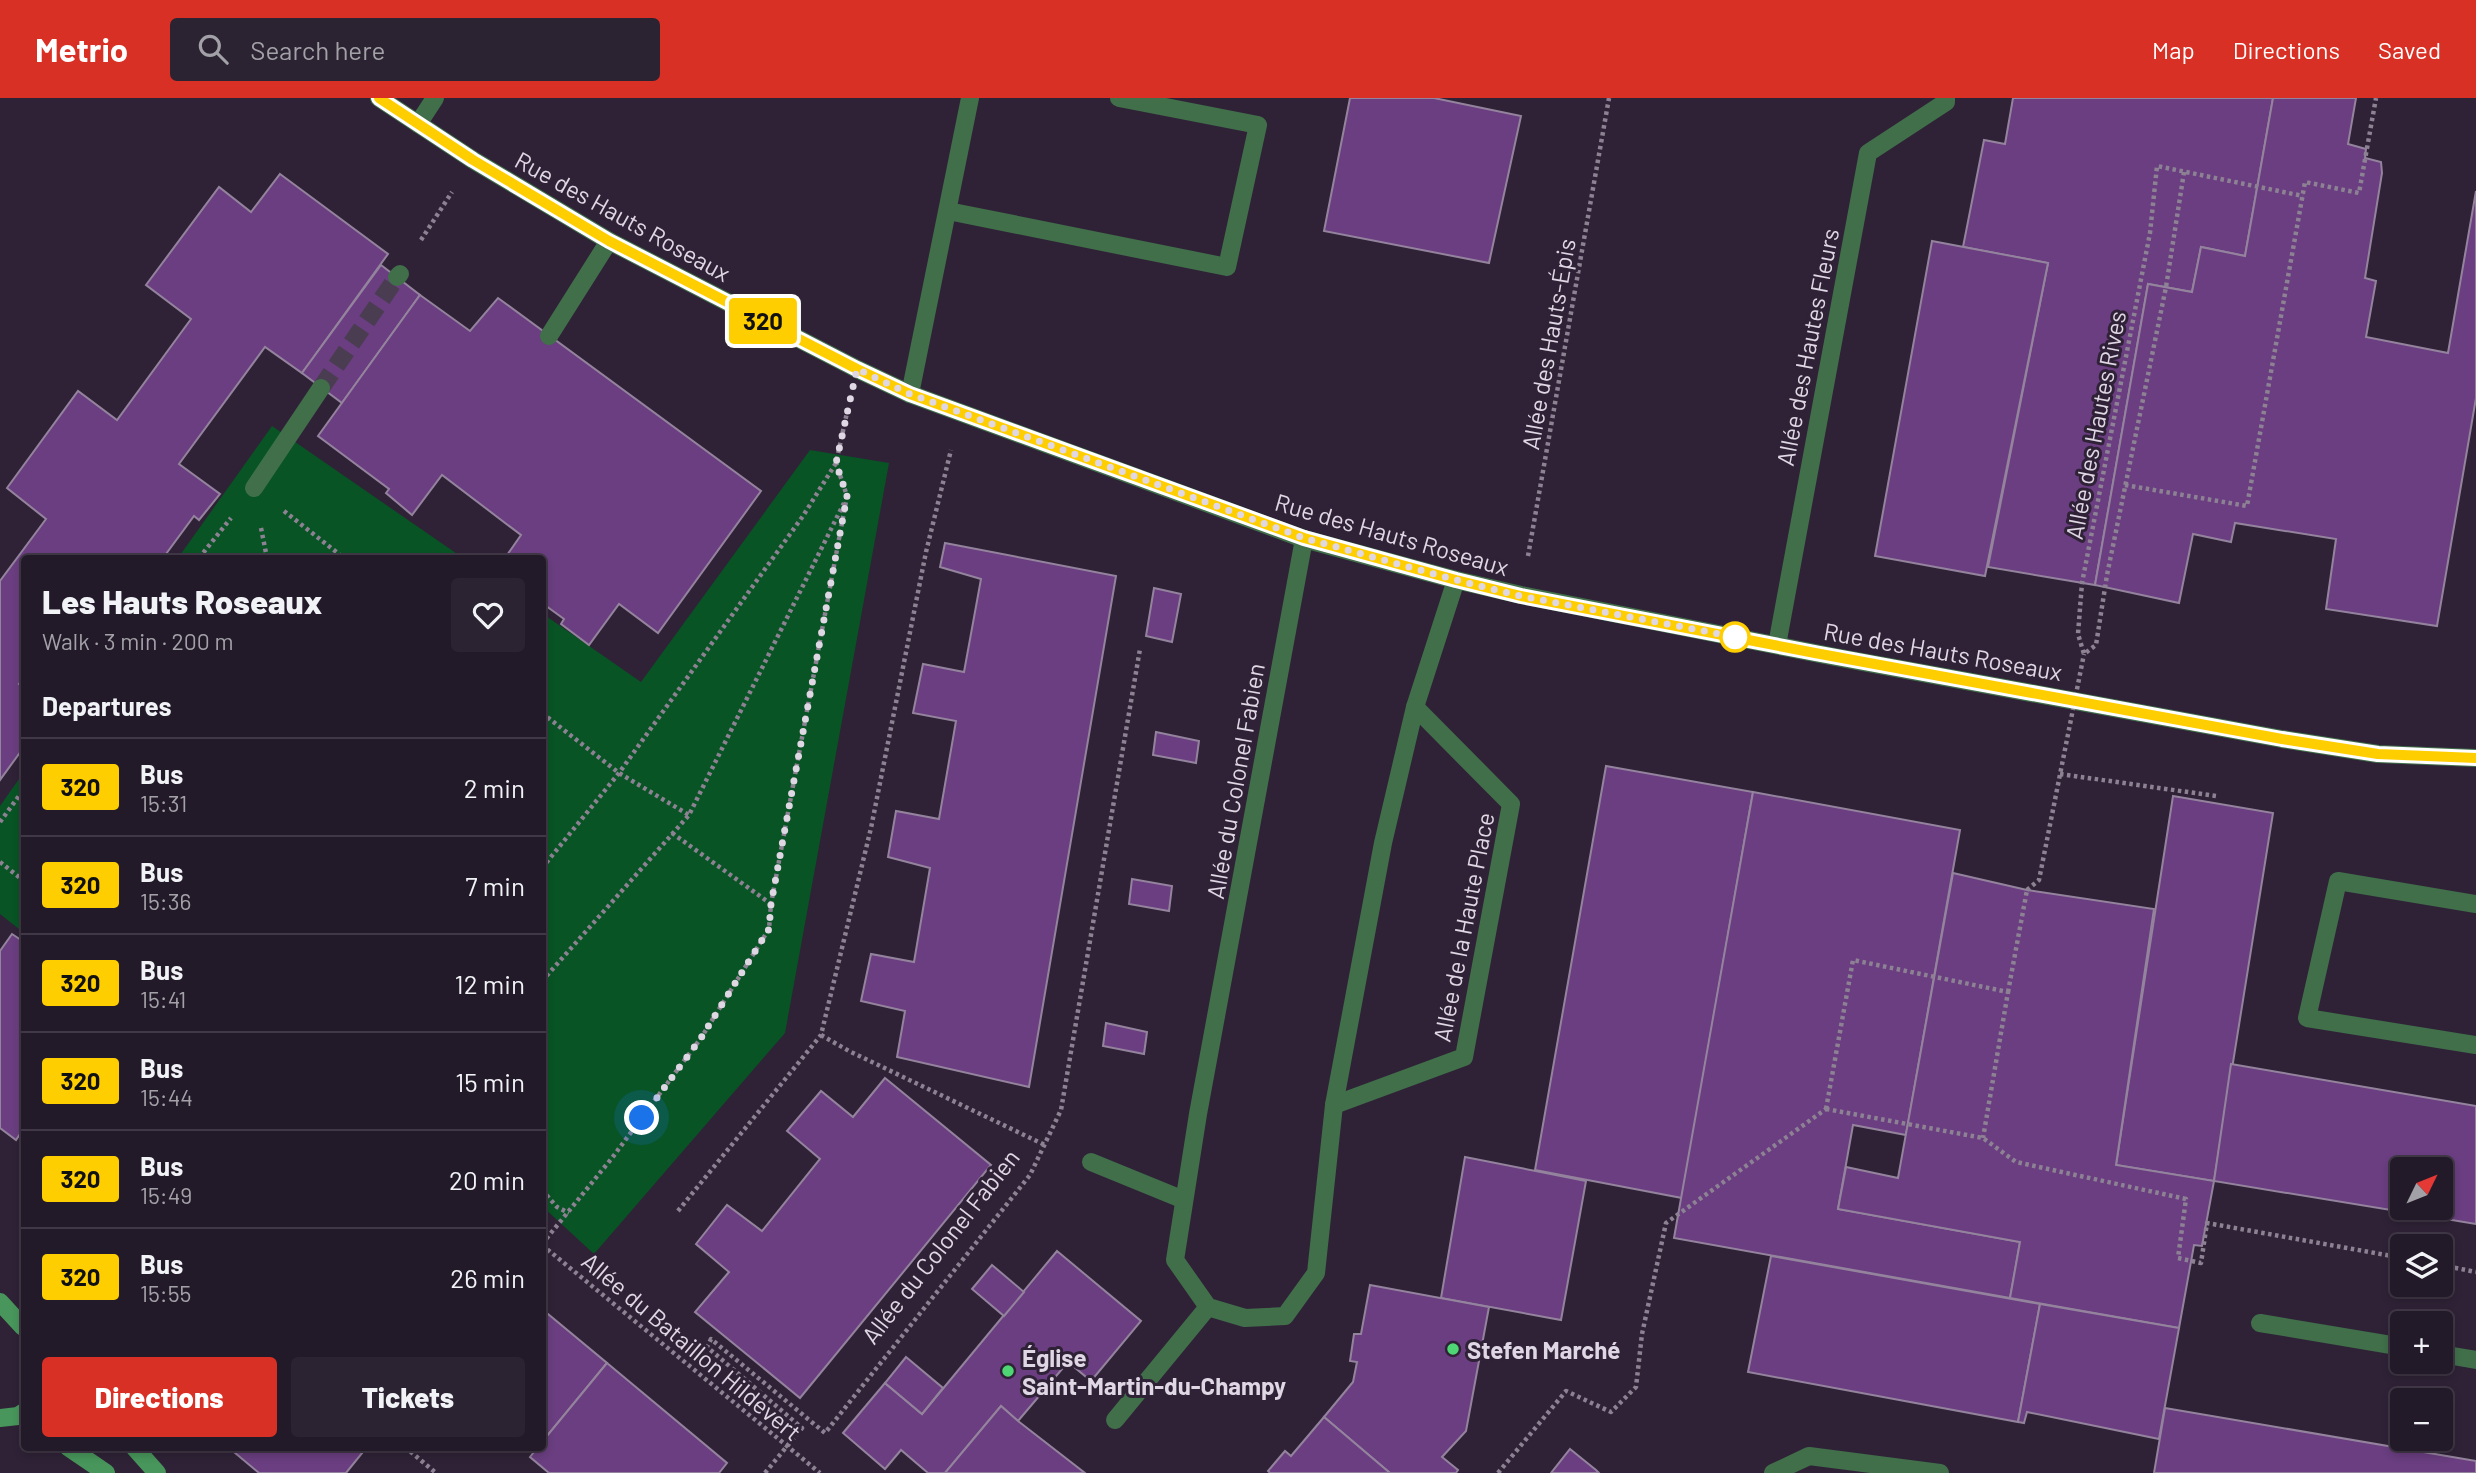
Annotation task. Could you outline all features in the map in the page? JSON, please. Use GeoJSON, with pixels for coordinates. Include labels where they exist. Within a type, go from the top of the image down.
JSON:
{"type":"FeatureCollection","features":[{"type":"Feature","properties":{"kind":"street","name":"Rue des Hauts Roseaux"},"geometry":{"type":"LineString","coordinates":[[379,98],[473,160],[609,241],[857,369],[910,394],[1304,538],[1521,596],[1777,645],[2282,739],[2378,754],[2476,758]]}},
{"type":"Feature","properties":{"kind":"street"},"geometry":{"type":"LineString","coordinates":[[418,124],[435,98]]}},
{"type":"Feature","properties":{"kind":"street"},"geometry":{"type":"LineString","coordinates":[[910,394],[970,98]]}},
{"type":"Feature","properties":{"kind":"street"},"geometry":{"type":"LineString","coordinates":[[948,211],[1227,267],[1258,125],[1119,98]]}},
{"type":"Feature","properties":{"kind":"street","name":"Allée des Hautes Fleurs"},"geometry":{"type":"LineString","coordinates":[[1777,645],[1868,153],[1946,102],[1947,98]]}},
{"type":"Feature","properties":{"kind":"street"},"geometry":{"type":"LineString","coordinates":[[549,336],[609,241]]}},
{"type":"Feature","properties":{"kind":"street"},"geometry":{"type":"LineString","coordinates":[[254,488],[321,388]]}},
{"type":"Feature","properties":{"kind":"street","name":"Allée du Colonel Fabien"},"geometry":{"type":"LineString","coordinates":[[1208,1307],[1175,1260],[1198,1114],[1304,538]]}},
{"type":"Feature","properties":{"kind":"street"},"geometry":{"type":"LineString","coordinates":[[1115,1420],[1208,1307],[1245,1318],[1285,1316],[1316,1273],[1334,1105],[1383,843],[1415,707],[1456,580]]}},
{"type":"Feature","properties":{"kind":"street","name":"Allée de la Haute Place"},"geometry":{"type":"LineString","coordinates":[[1334,1105],[1464,1057],[1511,804],[1415,707]]}},
{"type":"Feature","properties":{"kind":"street"},"geometry":{"type":"LineString","coordinates":[[2476,904],[2338,881],[2307,1018],[2476,1045]]}},
{"type":"Feature","properties":{"kind":"street"},"geometry":{"type":"LineString","coordinates":[[1091,1161],[1184,1200]]}},
{"type":"Feature","properties":{"kind":"street"},"geometry":{"type":"LineString","coordinates":[[0,1302],[21,1325]]}},
{"type":"Feature","properties":{"kind":"street"},"geometry":{"type":"LineString","coordinates":[[0,1322],[21,1327]]}},
{"type":"Feature","properties":{"kind":"street"},"geometry":{"type":"LineString","coordinates":[[2260,1323],[2390,1346]]}},
{"type":"Feature","properties":{"kind":"street"},"geometry":{"type":"LineString","coordinates":[[2453,1356],[2476,1360]]}},
{"type":"Feature","properties":{"kind":"street"},"geometry":{"type":"LineString","coordinates":[[74,1451],[106,1473]]}},
{"type":"Feature","properties":{"kind":"street"},"geometry":{"type":"LineString","coordinates":[[138,1451],[157,1473]]}},
{"type":"Feature","properties":{"kind":"street"},"geometry":{"type":"LineString","coordinates":[[1773,1473],[1809,1456],[1940,1473]]}},
{"type":"Feature","properties":{"kind":"path","name":"Allée des Hauts-Épis"},"geometry":{"type":"LineString","coordinates":[[1521,596],[1609,98]]}},
{"type":"Feature","properties":{"kind":"path"},"geometry":{"type":"LineString","coordinates":[[2125,485],[2247,506],[2305,182],[2359,193],[2376,98]]}},
{"type":"Feature","properties":{"kind":"path"},"geometry":{"type":"LineString","coordinates":[[398,275],[473,160]]}},
{"type":"Feature","properties":{"kind":"path","name":"Allée des Hautes Rives"},"geometry":{"type":"LineString","coordinates":[[1983,1138],[2027,890],[2039,880],[2084,654],[2078,634],[2082,583],[2150,233],[2157,166],[2303,195]]}},
{"type":"Feature","properties":{"kind":"path"},"geometry":{"type":"LineString","coordinates":[[2084,654],[2096,645],[2125,485],[2166,287],[2184,172]]}},
{"type":"Feature","properties":{"kind":"path"},"geometry":{"type":"LineString","coordinates":[[546,863],[619,773],[803,516],[836,463],[857,369]]}},
{"type":"Feature","properties":{"kind":"path"},"geometry":{"type":"LineString","coordinates":[[678,1211],[821,1035],[871,828],[926,552],[960,412]]}},
{"type":"Feature","properties":{"kind":"path"},"geometry":{"type":"LineString","coordinates":[[546,1240],[701,1038],[769,929],[771,904],[847,496],[836,463]]}},
{"type":"Feature","properties":{"kind":"path"},"geometry":{"type":"LineString","coordinates":[[546,976],[689,815],[847,496]]}},
{"type":"Feature","properties":{"kind":"path","name":"Allée du Colonel Fabien"},"geometry":{"type":"LineString","coordinates":[[787,1447],[802,1428],[707,1347],[711,1339],[825,1433],[1030,1175],[1061,1110],[1140,649]]}},
{"type":"Feature","properties":{"kind":"path"},"geometry":{"type":"LineString","coordinates":[[546,716],[619,773],[689,815]]}},
{"type":"Feature","properties":{"kind":"path"},"geometry":{"type":"LineString","coordinates":[[2060,774],[2216,796]]}},
{"type":"Feature","properties":{"kind":"path"},"geometry":{"type":"LineString","coordinates":[[0,821],[21,793]]}},
{"type":"Feature","properties":{"kind":"path"},"geometry":{"type":"LineString","coordinates":[[672,833],[771,904]]}},
{"type":"Feature","properties":{"kind":"path"},"geometry":{"type":"LineString","coordinates":[[0,862],[21,879]]}},
{"type":"Feature","properties":{"kind":"path"},"geometry":{"type":"LineString","coordinates":[[1498,1473],[1566,1391],[1611,1412],[1636,1387],[1642,1334],[1666,1223],[1826,1109],[1853,960],[2008,992]]}},
{"type":"Feature","properties":{"kind":"path"},"geometry":{"type":"LineString","coordinates":[[821,1035],[1045,1145]]}},
{"type":"Feature","properties":{"kind":"path"},"geometry":{"type":"LineString","coordinates":[[1826,1109],[1983,1138],[2016,1162],[2186,1199],[2178,1258],[2201,1264],[2207,1223],[2390,1256]]}},
{"type":"Feature","properties":{"kind":"path"},"geometry":{"type":"LineString","coordinates":[[546,1195],[557,1207],[569,1213]]}},
{"type":"Feature","properties":{"kind":"path","name":"Allée du Bataillon Hildevert"},"geometry":{"type":"LineString","coordinates":[[546,1248],[820,1473]]}},
{"type":"Feature","properties":{"kind":"path"},"geometry":{"type":"LineString","coordinates":[[2453,1267],[2476,1272]]}},
{"type":"Feature","properties":{"kind":"path"},"geometry":{"type":"LineString","coordinates":[[765,1473],[787,1447]]}},
{"type":"Feature","properties":{"kind":"path"},"geometry":{"type":"LineString","coordinates":[[410,1451],[436,1473]]}},
{"type":"Feature","properties":{"kind":"green space"},"geometry":{"type":"Polygon","coordinates":[[[272,426],[459,555],[180,555],[272,426]]]}},
{"type":"Feature","properties":{"kind":"green space"},"geometry":{"type":"Polygon","coordinates":[[[810,450],[889,463],[785,1033],[594,1254],[546,1210],[546,616],[641,682],[810,450]]]}},
{"type":"Feature","properties":{"kind":"green space"},"geometry":{"type":"Polygon","coordinates":[[[21,776],[21,931],[0,914],[0,806],[21,776]]]}},
{"type":"Feature","properties":{"kind":"building"},"geometry":{"type":"Polygon","coordinates":[[[1350,98],[1434,98],[1521,116],[1489,263],[1324,231],[1350,98]]]}},
{"type":"Feature","properties":{"kind":"building"},"geometry":{"type":"Polygon","coordinates":[[[2013,98],[2273,98],[2245,256],[2201,247],[2192,292],[2148,284],[2095,585],[1988,567],[2048,263],[1963,247],[1984,140],[2005,144],[2013,98]]]}},
{"type":"Feature","properties":{"kind":"building"},"geometry":{"type":"Polygon","coordinates":[[[2273,98],[2356,98],[2348,144],[2366,149],[2365,158],[2381,162],[2382,173],[2365,278],[2376,281],[2366,337],[2448,353],[2476,191],[2476,398],[2437,626],[2326,609],[2336,539],[2235,523],[2231,542],[2193,534],[2179,603],[2095,585],[2148,284],[2192,292],[2201,247],[2245,256],[2273,98]]]}},
{"type":"Feature","properties":{"kind":"building"},"geometry":{"type":"Polygon","coordinates":[[[280,174],[388,254],[302,373],[265,347],[179,464],[220,494],[199,520],[194,516],[165,555],[21,555],[21,751],[0,780],[0,581],[46,519],[7,488],[78,391],[117,420],[191,319],[146,285],[219,187],[251,212],[280,174]]]}},
{"type":"Feature","properties":{"kind":"building"},"geometry":{"type":"Polygon","coordinates":[[[1932,241],[2048,263],[1985,576],[1875,556],[1932,241]]]}},
{"type":"Feature","properties":{"kind":"building"},"geometry":{"type":"Polygon","coordinates":[[[381,265],[420,295],[342,403],[302,373],[381,265]]]}},
{"type":"Feature","properties":{"kind":"building"},"geometry":{"type":"Polygon","coordinates":[[[420,295],[470,331],[498,298],[761,491],[658,633],[619,604],[589,645],[561,624],[564,619],[546,606],[546,555],[507,555],[521,535],[442,475],[412,515],[386,493],[389,489],[318,436],[420,295]]]}},
{"type":"Feature","properties":{"kind":"building"},"geometry":{"type":"Polygon","coordinates":[[[945,543],[1116,576],[1029,1087],[897,1057],[905,1011],[861,1001],[871,954],[914,962],[930,868],[888,857],[896,811],[939,819],[956,721],[913,713],[923,664],[964,672],[981,579],[940,567],[945,543]]]}},
{"type":"Feature","properties":{"kind":"building"},"geometry":{"type":"Polygon","coordinates":[[[1154,588],[1181,594],[1172,642],[1146,636],[1154,588]]]}},
{"type":"Feature","properties":{"kind":"building"},"geometry":{"type":"Polygon","coordinates":[[[1156,732],[1199,741],[1196,763],[1153,755],[1156,732]]]}},
{"type":"Feature","properties":{"kind":"building"},"geometry":{"type":"Polygon","coordinates":[[[1606,766],[1753,792],[1682,1198],[1535,1170],[1606,766]]]}},
{"type":"Feature","properties":{"kind":"building"},"geometry":{"type":"Polygon","coordinates":[[[1753,792],[1960,830],[1906,1135],[1853,1125],[1838,1209],[2020,1242],[2010,1298],[1674,1238],[1753,792]]]}},
{"type":"Feature","properties":{"kind":"building"},"geometry":{"type":"Polygon","coordinates":[[[2173,796],[2273,813],[2214,1181],[2116,1165],[2173,796]]]}},
{"type":"Feature","properties":{"kind":"building"},"geometry":{"type":"Polygon","coordinates":[[[1953,873],[2027,890],[2154,909],[2116,1165],[2214,1181],[2202,1246],[2194,1245],[2179,1328],[2010,1298],[2020,1242],[1838,1209],[1846,1167],[1898,1178],[1953,873]]]}},
{"type":"Feature","properties":{"kind":"building"},"geometry":{"type":"Polygon","coordinates":[[[1132,879],[1172,886],[1169,911],[1129,904],[1132,879]]]}},
{"type":"Feature","properties":{"kind":"building"},"geometry":{"type":"Polygon","coordinates":[[[12,934],[21,940],[21,1132],[16,1140],[0,1128],[0,951],[12,934]]]}},
{"type":"Feature","properties":{"kind":"building"},"geometry":{"type":"Polygon","coordinates":[[[1106,1023],[1147,1032],[1144,1054],[1103,1046],[1106,1023]]]}},
{"type":"Feature","properties":{"kind":"building"},"geometry":{"type":"Polygon","coordinates":[[[2231,1064],[2476,1106],[2476,1224],[2452,1220],[2454,1220],[2454,1157],[2390,1157],[2390,1210],[2214,1181],[2231,1064]]]}},
{"type":"Feature","properties":{"kind":"building"},"geometry":{"type":"Polygon","coordinates":[[[885,1078],[991,1165],[800,1398],[695,1312],[729,1272],[696,1244],[727,1205],[762,1231],[820,1159],[787,1131],[821,1091],[853,1117],[885,1078]]]}},
{"type":"Feature","properties":{"kind":"building"},"geometry":{"type":"Polygon","coordinates":[[[1465,1157],[1586,1181],[1561,1320],[1441,1298],[1465,1157]]]}},
{"type":"Feature","properties":{"kind":"building","name":"Église Saint-Martin-du-Champy"},"geometry":{"type":"Polygon","coordinates":[[[1057,1251],[1141,1321],[1091,1381],[1068,1362],[1018,1421],[1001,1406],[945,1473],[928,1473],[901,1450],[885,1469],[843,1433],[885,1383],[922,1414],[1057,1251]]]}},
{"type":"Feature","properties":{"kind":"building"},"geometry":{"type":"Polygon","coordinates":[[[1771,1256],[2040,1304],[2018,1422],[1748,1372],[1771,1256]]]}},
{"type":"Feature","properties":{"kind":"building"},"geometry":{"type":"Polygon","coordinates":[[[992,1265],[1024,1292],[1004,1316],[972,1289],[992,1265]]]}},
{"type":"Feature","properties":{"kind":"building"},"geometry":{"type":"Polygon","coordinates":[[[1370,1285],[1489,1307],[1466,1431],[1442,1457],[1458,1470],[1456,1473],[1390,1473],[1324,1417],[1353,1382],[1357,1362],[1350,1361],[1354,1334],[1361,1334],[1370,1285]]]}},
{"type":"Feature","properties":{"kind":"building"},"geometry":{"type":"Polygon","coordinates":[[[2040,1304],[2179,1328],[2159,1439],[2027,1412],[2024,1423],[2018,1422],[2040,1304]]]}},
{"type":"Feature","properties":{"kind":"building"},"geometry":{"type":"Polygon","coordinates":[[[546,1312],[607,1363],[546,1437],[546,1312]]]}},
{"type":"Feature","properties":{"kind":"building"},"geometry":{"type":"Polygon","coordinates":[[[906,1357],[943,1388],[922,1414],[885,1383],[906,1357]]]}},
{"type":"Feature","properties":{"kind":"building"},"geometry":{"type":"Polygon","coordinates":[[[607,1363],[727,1463],[719,1473],[549,1473],[530,1457],[535,1451],[546,1451],[546,1437],[607,1363]]]}},
{"type":"Feature","properties":{"kind":"building"},"geometry":{"type":"Polygon","coordinates":[[[1001,1406],[1018,1421],[1085,1473],[945,1473],[1001,1406]]]}},
{"type":"Feature","properties":{"kind":"building"},"geometry":{"type":"Polygon","coordinates":[[[2165,1408],[2390,1446],[2390,1451],[2417,1451],[2476,1461],[2476,1473],[2154,1473],[2165,1408]]]}},
{"type":"Feature","properties":{"kind":"building"},"geometry":{"type":"Polygon","coordinates":[[[1324,1417],[1390,1473],[1268,1471],[1285,1451],[1291,1456],[1324,1417]]]}},
{"type":"Feature","properties":{"kind":"building"},"geometry":{"type":"Polygon","coordinates":[[[1570,1449],[1596,1470],[1599,1473],[1551,1473],[1570,1449]]]}},
{"type":"Feature","properties":{"kind":"building"},"geometry":{"type":"Polygon","coordinates":[[[233,1451],[364,1451],[346,1473],[259,1473],[233,1451]]]}},
{"type":"Feature","properties":{"kind":"tunnel"},"geometry":{"type":"LineString","coordinates":[[321,388],[397,277]]}},
{"type":"Feature","properties":{"kind":"bus line","name":"320"},"geometry":{"type":"LineString","coordinates":[[379,98],[473,160],[609,241],[857,369],[910,394],[1304,538],[1521,596],[1860,661],[2282,739],[2378,754],[2476,758]]}},
{"type":"Feature","properties":{"kind":"place","name":"Stefen Marché"},"geometry":{"type":"Point","coordinates":[1453,1349]}},
{"type":"Feature","properties":{"kind":"place","name":"Église Saint-Martin-du-Champy"},"geometry":{"type":"Point","coordinates":[1008,1371]}},
{"type":"Feature","properties":{"kind":"route"},"geometry":{"type":"LineString","coordinates":[[642,1118],[701,1038],[769,929],[771,904],[847,496],[836,463],[857,369],[910,394],[1304,538],[1521,596],[1735,637]]}}]}
